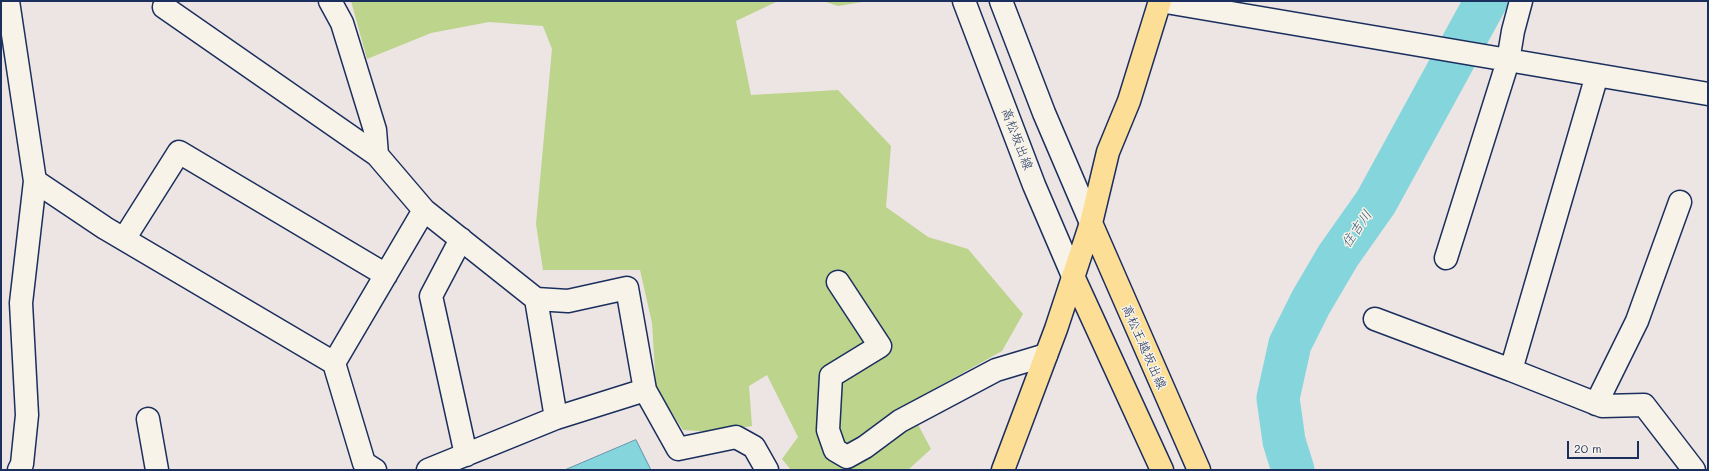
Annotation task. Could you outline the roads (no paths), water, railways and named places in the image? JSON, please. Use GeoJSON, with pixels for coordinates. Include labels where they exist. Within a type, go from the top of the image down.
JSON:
{"type":"FeatureCollection","features":[{"type":"Feature","properties":{"kind":"main road"},"geometry":{"type":"LineString","coordinates":[[1004,470],[1046,355],[1091,223],[1108,152],[1129,101],[1160,1]]}},
{"type":"Feature","properties":{"kind":"main road","name":"高松王越坂出線"},"geometry":{"type":"LineString","coordinates":[[1091,223],[1199,470]]}},
{"type":"Feature","properties":{"kind":"main road"},"geometry":{"type":"LineString","coordinates":[[1073,276],[1162,470]]}},
{"type":"Feature","properties":{"kind":"street"},"geometry":{"type":"LineString","coordinates":[[8,1],[35,181],[21,303],[27,415],[22,464],[19,470]]}},
{"type":"Feature","properties":{"kind":"street"},"geometry":{"type":"LineString","coordinates":[[330,1],[342,22],[375,130],[378,155]]}},
{"type":"Feature","properties":{"kind":"street","name":"高松坂出線"},"geometry":{"type":"LineString","coordinates":[[964,1],[1034,185],[1073,276]]}},
{"type":"Feature","properties":{"kind":"street"},"geometry":{"type":"LineString","coordinates":[[1001,1],[1044,113],[1091,223]]}},
{"type":"Feature","properties":{"kind":"street"},"geometry":{"type":"LineString","coordinates":[[1160,1],[1708,94]]}},
{"type":"Feature","properties":{"kind":"street"},"geometry":{"type":"LineString","coordinates":[[1446,258],[1508,61],[1513,31],[1521,1]]}},
{"type":"Feature","properties":{"kind":"street"},"geometry":{"type":"LineString","coordinates":[[164,7],[378,155],[424,210],[536,299],[568,301],[627,288],[645,390],[678,449],[736,437],[754,447],[767,470]]}},
{"type":"Feature","properties":{"kind":"street"},"geometry":{"type":"LineString","coordinates":[[1512,370],[1597,75]]}},
{"type":"Feature","properties":{"kind":"street"},"geometry":{"type":"LineString","coordinates":[[124,239],[179,152],[386,275]]}},
{"type":"Feature","properties":{"kind":"street"},"geometry":{"type":"LineString","coordinates":[[35,181],[105,228],[334,363],[364,463],[368,469]]}},
{"type":"Feature","properties":{"kind":"street"},"geometry":{"type":"LineString","coordinates":[[1596,404],[1637,322],[1680,202]]}},
{"type":"Feature","properties":{"kind":"street"},"geometry":{"type":"LineString","coordinates":[[334,363],[424,210]]}},
{"type":"Feature","properties":{"kind":"street"},"geometry":{"type":"LineString","coordinates":[[460,239],[431,296],[466,455]]}},
{"type":"Feature","properties":{"kind":"street"},"geometry":{"type":"LineString","coordinates":[[838,282],[880,346],[831,376],[828,430],[835,450],[847,457],[865,447],[900,421],[996,370],[1046,355]]}},
{"type":"Feature","properties":{"kind":"street"},"geometry":{"type":"LineString","coordinates":[[536,299],[556,418]]}},
{"type":"Feature","properties":{"kind":"street"},"geometry":{"type":"LineString","coordinates":[[1375,318],[1602,406],[1644,405],[1694,470]]}},
{"type":"Feature","properties":{"kind":"street"},"geometry":{"type":"LineString","coordinates":[[428,470],[556,418],[645,390]]}},
{"type":"Feature","properties":{"kind":"street"},"geometry":{"type":"LineString","coordinates":[[148,419],[157,470]]}},
{"type":"Feature","properties":{"kind":"water"},"geometry":{"type":"Polygon","coordinates":[[[636,440],[651,470],[565,470],[636,440]]]}},
{"type":"Feature","properties":{"kind":"waterway","name":"住吉川"},"geometry":{"type":"LineString","coordinates":[[1293,470],[1284,441],[1278,398],[1290,344],[1311,302],[1338,256],[1376,202],[1486,1]]}}]}
